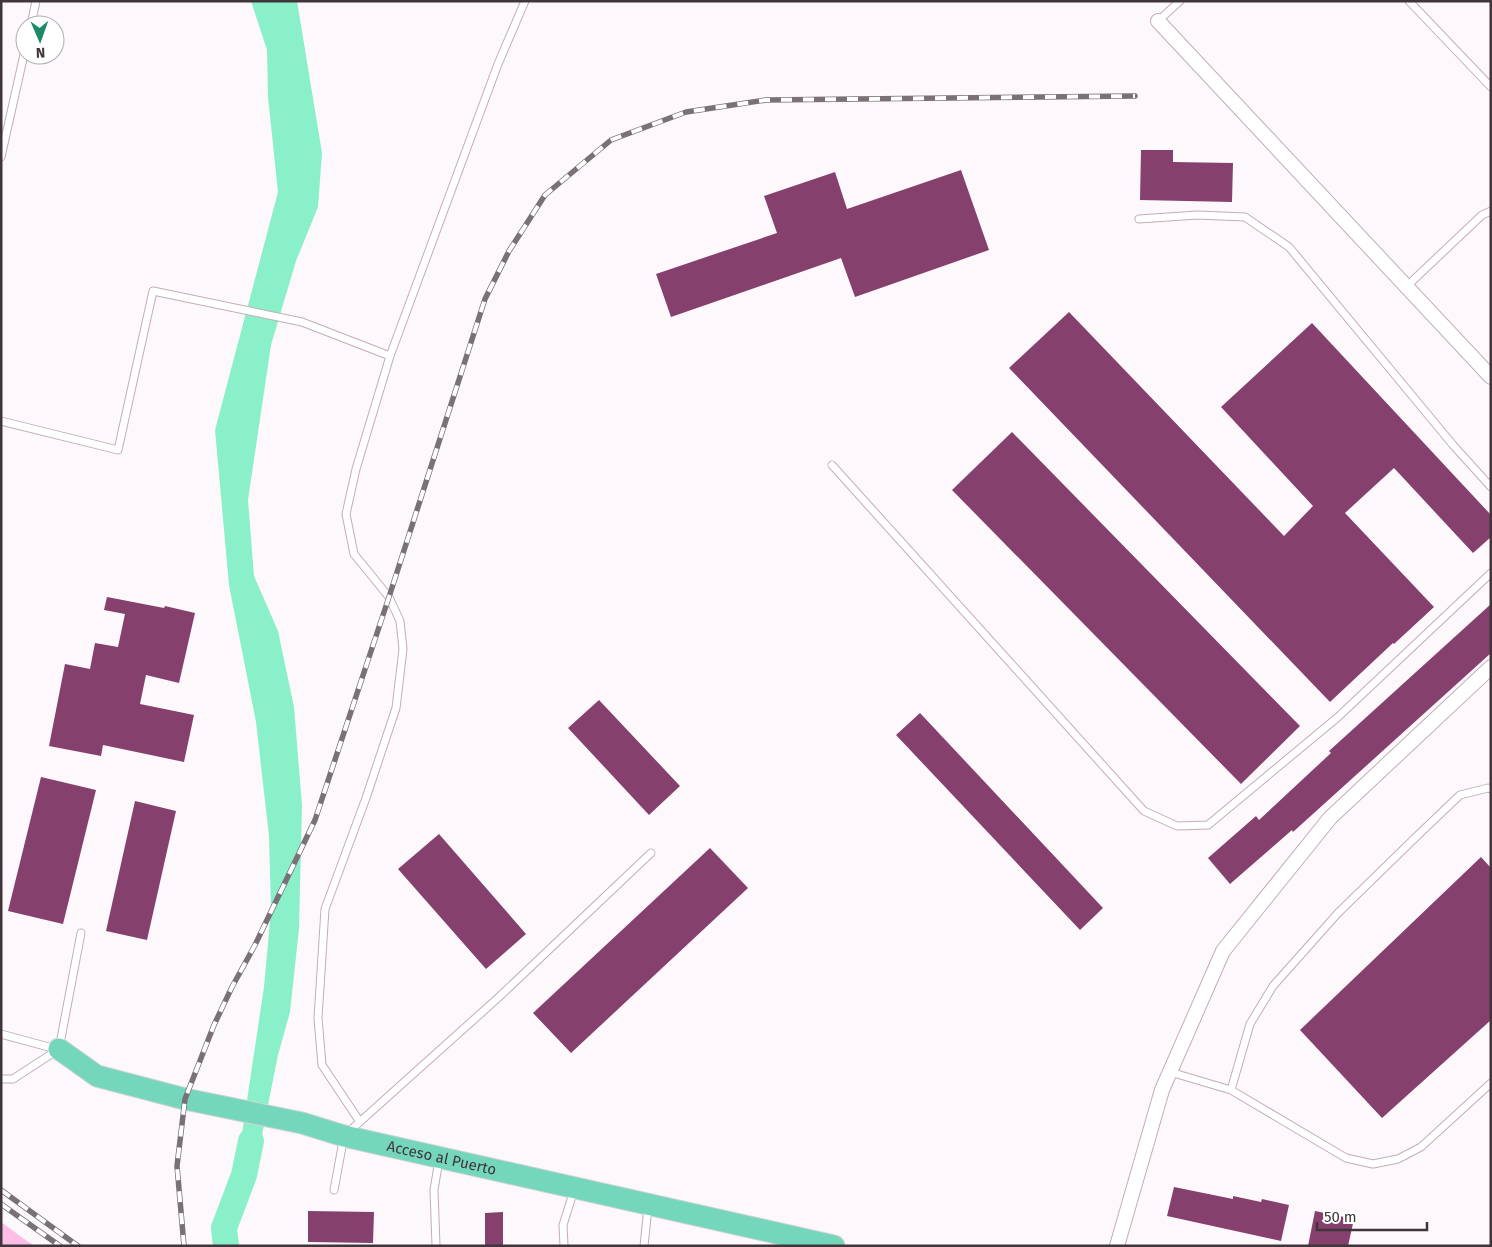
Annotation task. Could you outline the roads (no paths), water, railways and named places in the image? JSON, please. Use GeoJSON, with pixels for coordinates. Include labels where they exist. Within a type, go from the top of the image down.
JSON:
{"type":"FeatureCollection","features":[{"type":"Feature","properties":{"kind":"main road","name":"Acceso al Puerto"},"geometry":{"type":"LineString","coordinates":[[59,1050],[97,1076],[202,1102],[302,1123],[352,1129],[440,1157],[834,1246]]}},
{"type":"Feature","properties":{"kind":"street"},"geometry":{"type":"LineString","coordinates":[[1158,21],[1491,377]]}},
{"type":"Feature","properties":{"kind":"street"},"geometry":{"type":"LineString","coordinates":[[1116,1246],[1162,1090],[1223,951],[1330,818],[1491,667]]}},
{"type":"Feature","properties":{"kind":"lane"},"geometry":{"type":"LineString","coordinates":[[33,15],[36,1]]}},
{"type":"Feature","properties":{"kind":"lane"},"geometry":{"type":"LineString","coordinates":[[352,1129],[322,1065],[318,1018],[325,909],[366,798],[396,708],[403,649],[400,620],[389,597],[354,554],[346,514],[356,469],[390,356],[498,64],[525,1]]}},
{"type":"Feature","properties":{"kind":"lane"},"geometry":{"type":"LineString","coordinates":[[1158,21],[1180,1]]}},
{"type":"Feature","properties":{"kind":"lane"},"geometry":{"type":"LineString","coordinates":[[1410,1],[1491,87]]}},
{"type":"Feature","properties":{"kind":"lane"},"geometry":{"type":"LineString","coordinates":[[1,157],[22,65]]}},
{"type":"Feature","properties":{"kind":"lane"},"geometry":{"type":"LineString","coordinates":[[1406,287],[1482,215],[1491,211]]}},
{"type":"Feature","properties":{"kind":"lane"},"geometry":{"type":"LineString","coordinates":[[1139,219],[1197,215],[1245,217],[1289,247],[1453,445],[1491,487]]}},
{"type":"Feature","properties":{"kind":"lane"},"geometry":{"type":"LineString","coordinates":[[1,421],[118,450],[153,291],[302,322],[390,356]]}},
{"type":"Feature","properties":{"kind":"lane"},"geometry":{"type":"LineString","coordinates":[[832,465],[1144,811],[1178,826],[1208,825],[1338,717],[1491,573]]}},
{"type":"Feature","properties":{"kind":"lane"},"geometry":{"type":"LineString","coordinates":[[1231,1090],[1250,1024],[1273,986],[1338,914],[1460,795],[1488,788],[1491,789]]}},
{"type":"Feature","properties":{"kind":"lane"},"geometry":{"type":"LineString","coordinates":[[334,1190],[352,1129],[499,996],[651,853]]}},
{"type":"Feature","properties":{"kind":"lane"},"geometry":{"type":"LineString","coordinates":[[1,1079],[13,1079],[59,1050],[81,934]]}},
{"type":"Feature","properties":{"kind":"lane"},"geometry":{"type":"LineString","coordinates":[[1,1034],[59,1050]]}},
{"type":"Feature","properties":{"kind":"lane"},"geometry":{"type":"LineString","coordinates":[[1170,1072],[1231,1090],[1346,1158],[1373,1164],[1398,1159],[1421,1147],[1491,1083]]}},
{"type":"Feature","properties":{"kind":"lane"},"geometry":{"type":"LineString","coordinates":[[436,1246],[434,1190],[440,1157]]}},
{"type":"Feature","properties":{"kind":"lane"},"geometry":{"type":"LineString","coordinates":[[564,1246],[563,1226],[575,1188]]}},
{"type":"Feature","properties":{"kind":"lane"},"geometry":{"type":"LineString","coordinates":[[644,1246],[648,1204]]}},
{"type":"Feature","properties":{"kind":"waterway"},"geometry":{"type":"LineString","coordinates":[[226,1246],[224,1228],[244,1175],[251,1141]]}},
{"type":"Feature","properties":{"kind":"railway"},"geometry":{"type":"LineString","coordinates":[[184,1246],[177,1166],[185,1099],[214,1025],[315,820],[485,299],[509,251],[545,195],[611,140],[686,112],[766,100],[1135,96]]}},
{"type":"Feature","properties":{"kind":"railway"},"geometry":{"type":"LineString","coordinates":[[1,1190],[78,1246]]}},
{"type":"Feature","properties":{"kind":"railway"},"geometry":{"type":"LineString","coordinates":[[1,1204],[60,1246]]}}]}
